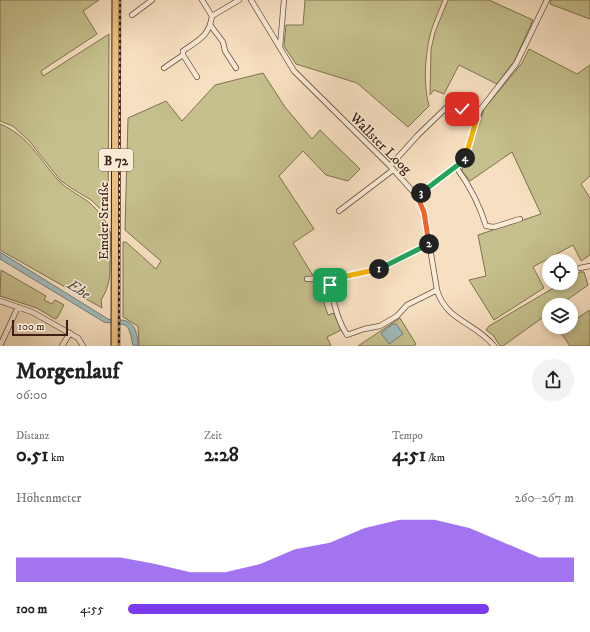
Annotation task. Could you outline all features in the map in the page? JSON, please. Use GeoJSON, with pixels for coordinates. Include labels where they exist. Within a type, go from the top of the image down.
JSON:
{"type":"FeatureCollection","features":[{"type":"Feature","properties":{"kind":"main road","name":"Emder Straße"},"geometry":{"type":"LineString","coordinates":[[115,346],[116,0]]}},
{"type":"Feature","properties":{"kind":"street"},"geometry":{"type":"LineString","coordinates":[[132,14],[152,0]]}},
{"type":"Feature","properties":{"kind":"street"},"geometry":{"type":"LineString","coordinates":[[164,68],[183,55],[183,51],[202,39],[211,26],[212,16],[202,0]]}},
{"type":"Feature","properties":{"kind":"street"},"geometry":{"type":"LineString","coordinates":[[212,16],[239,0]]}},
{"type":"Feature","properties":{"kind":"street","name":"Wallster Loog"},"geometry":{"type":"LineString","coordinates":[[251,0],[294,71],[390,166],[417,196],[424,212],[439,299],[450,313],[477,329],[494,346]]}},
{"type":"Feature","properties":{"kind":"street"},"geometry":{"type":"LineString","coordinates":[[280,47],[284,0]]}},
{"type":"Feature","properties":{"kind":"street"},"geometry":{"type":"LineString","coordinates":[[417,196],[463,161],[480,110],[516,64],[546,0]]}},
{"type":"Feature","properties":{"kind":"street"},"geometry":{"type":"LineString","coordinates":[[211,26],[223,42],[225,51],[236,68]]}},
{"type":"Feature","properties":{"kind":"street"},"geometry":{"type":"LineString","coordinates":[[183,55],[197,77]]}},
{"type":"Feature","properties":{"kind":"street"},"geometry":{"type":"LineString","coordinates":[[390,166],[418,135],[447,107],[453,105],[477,118]]}},
{"type":"Feature","properties":{"kind":"street"},"geometry":{"type":"LineString","coordinates":[[456,166],[469,184],[481,209],[486,226],[494,227],[520,219]]}},
{"type":"Feature","properties":{"kind":"street"},"geometry":{"type":"LineString","coordinates":[[339,211],[393,170]]}},
{"type":"Feature","properties":{"kind":"street"},"geometry":{"type":"LineString","coordinates":[[307,279],[347,276],[380,268],[430,244]]}},
{"type":"Feature","properties":{"kind":"street"},"geometry":{"type":"LineString","coordinates":[[580,268],[590,266]]}},
{"type":"Feature","properties":{"kind":"street"},"geometry":{"type":"LineString","coordinates":[[331,278],[331,291],[335,304],[335,310],[347,335],[364,329],[372,329],[380,326],[397,316],[407,305],[437,290]]}},
{"type":"Feature","properties":{"kind":"street"},"geometry":{"type":"LineString","coordinates":[[0,301],[32,312],[78,338],[83,346]]}},
{"type":"Feature","properties":{"kind":"street"},"geometry":{"type":"LineString","coordinates":[[0,346],[18,307]]}},
{"type":"Feature","properties":{"kind":"street"},"geometry":{"type":"LineString","coordinates":[[62,346],[70,333]]}},
{"type":"Feature","properties":{"kind":"shaded area"},"geometry":{"type":"Polygon","coordinates":[[[0,0],[99,0],[83,11],[97,34],[41,71],[43,76],[109,34],[108,216],[91,200],[60,180],[30,142],[13,126],[0,121],[0,0]]]}},
{"type":"Feature","properties":{"kind":"shaded area"},"geometry":{"type":"Polygon","coordinates":[[[305,0],[443,0],[434,22],[428,43],[425,80],[429,106],[408,127],[357,83],[296,64],[284,46],[286,25],[303,25],[305,0]]]}},
{"type":"Feature","properties":{"kind":"shaded area"},"geometry":{"type":"Polygon","coordinates":[[[448,0],[491,0],[533,20],[515,60],[497,84],[459,65],[444,94],[434,90],[430,95],[431,49],[435,32],[448,0]]]}},
{"type":"Feature","properties":{"kind":"shaded area"},"geometry":{"type":"Polygon","coordinates":[[[551,0],[590,0],[590,19],[550,4],[551,0]]]}},
{"type":"Feature","properties":{"kind":"shaded area"},"geometry":{"type":"Polygon","coordinates":[[[529,49],[577,74],[590,65],[590,176],[581,184],[590,198],[590,255],[581,261],[573,245],[557,254],[542,254],[542,262],[533,267],[542,284],[542,289],[494,320],[469,280],[486,276],[478,235],[541,214],[512,152],[470,181],[462,169],[468,159],[484,109],[522,63],[529,49]]]}},
{"type":"Feature","properties":{"kind":"shaded area"},"geometry":{"type":"Polygon","coordinates":[[[263,73],[285,107],[312,139],[320,130],[360,169],[348,181],[326,175],[303,151],[279,176],[314,229],[293,243],[317,282],[328,315],[334,313],[341,330],[327,337],[331,346],[139,346],[138,326],[123,317],[123,242],[126,242],[156,269],[161,261],[125,230],[128,118],[166,101],[182,121],[215,85],[263,73]]]}},
{"type":"Feature","properties":{"kind":"shaded area"},"geometry":{"type":"Polygon","coordinates":[[[0,124],[19,135],[33,149],[59,181],[89,202],[107,223],[111,238],[110,271],[108,285],[101,300],[102,308],[0,250],[0,124]]]}},
{"type":"Feature","properties":{"kind":"shaded area"},"geometry":{"type":"Polygon","coordinates":[[[1,270],[46,296],[44,300],[52,304],[55,300],[64,305],[57,318],[55,319],[37,308],[0,296],[1,270]]]}},
{"type":"Feature","properties":{"kind":"shaded area"},"geometry":{"type":"Polygon","coordinates":[[[584,272],[588,285],[570,298],[542,298],[542,318],[503,346],[500,346],[493,335],[486,330],[489,326],[550,290],[578,290],[578,273],[584,272]]]}},
{"type":"Feature","properties":{"kind":"shaded area"},"geometry":{"type":"Polygon","coordinates":[[[590,310],[590,346],[570,346],[562,334],[578,334],[578,318],[590,310]]]}},
{"type":"Feature","properties":{"kind":"shaded area"},"geometry":{"type":"Polygon","coordinates":[[[400,318],[416,344],[414,346],[358,346],[400,318]]]}},
{"type":"Feature","properties":{"kind":"water"},"geometry":{"type":"Polygon","coordinates":[[[0,252],[108,319],[121,320],[130,323],[135,329],[138,346],[133,346],[130,331],[125,325],[104,322],[0,259],[0,252]]]}},
{"type":"Feature","properties":{"kind":"water"},"geometry":{"type":"Polygon","coordinates":[[[393,324],[396,324],[403,334],[389,344],[381,333],[393,324]]]}},
{"type":"Feature","properties":{"kind":"railway"},"geometry":{"type":"LineString","coordinates":[[119,346],[120,0]]}},
{"type":"Feature","properties":{"kind":"route"},"geometry":{"type":"LineString","coordinates":[[330,285],[331,278],[347,276],[380,268],[430,244],[424,212],[417,196],[463,161],[477,118],[462,109]]}},
{"type":"Feature","properties":{"kind":"water label","name":"Ehe"},"geometry":{"type":"Point","coordinates":[79,289]}}]}
